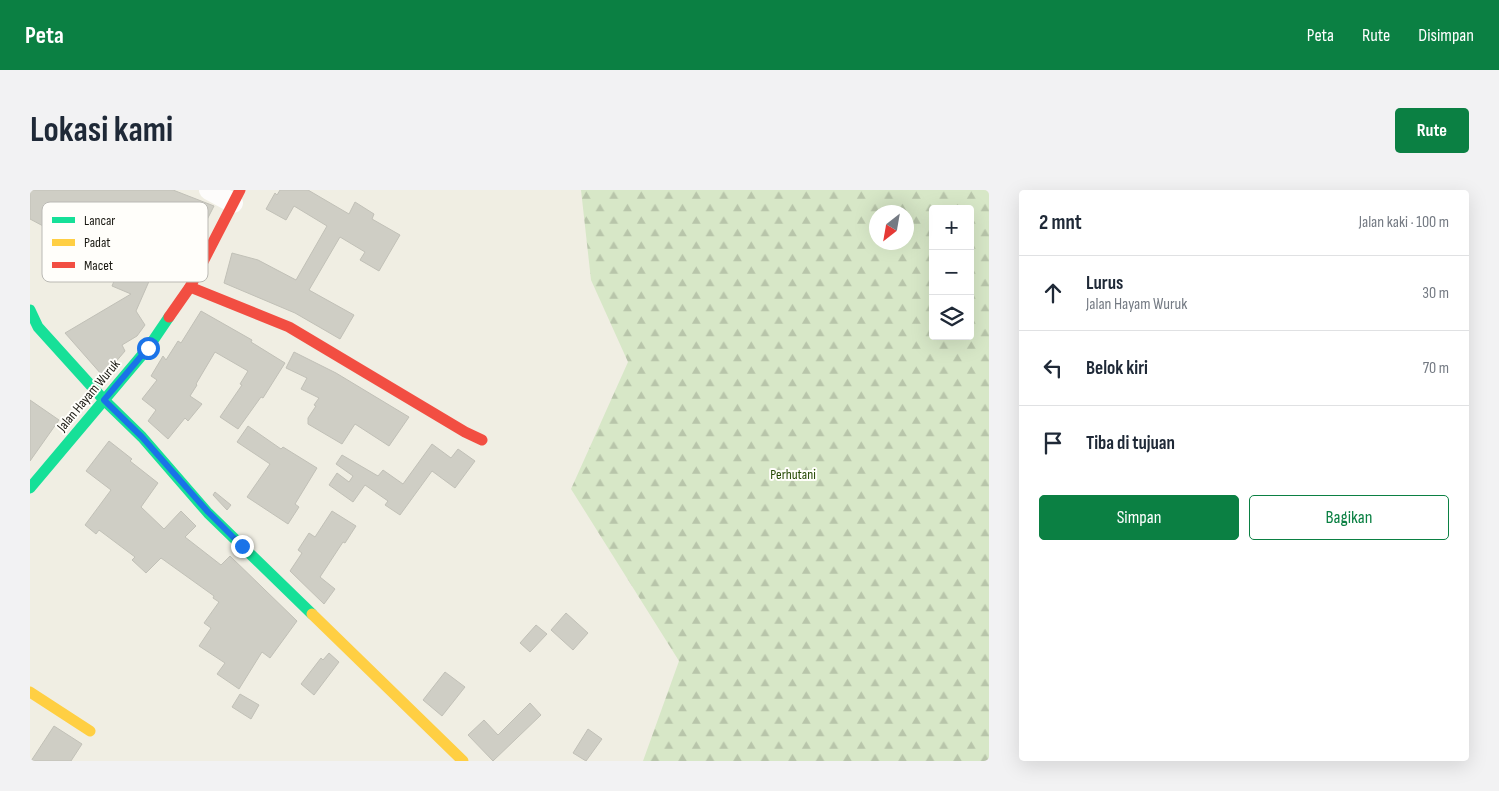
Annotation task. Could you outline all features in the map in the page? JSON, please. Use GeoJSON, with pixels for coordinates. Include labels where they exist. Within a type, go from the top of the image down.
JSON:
{"type":"FeatureCollection","features":[{"type":"Feature","properties":{"kind":"street"},"geometry":{"type":"LineString","coordinates":[[209,190],[237,197]]}},
{"type":"Feature","properties":{"kind":"street","name":"Jalan Hayam Wuruk"},"geometry":{"type":"LineString","coordinates":[[208,253],[237,197]]}},
{"type":"Feature","properties":{"kind":"street","name":"Jalan Hayam Wuruk"},"geometry":{"type":"LineString","coordinates":[[30,488],[148,348],[193,282]]}},
{"type":"Feature","properties":{"kind":"street"},"geometry":{"type":"LineString","coordinates":[[190,287],[289,327],[465,432],[482,440]]}},
{"type":"Feature","properties":{"kind":"street"},"geometry":{"type":"LineString","coordinates":[[30,310],[38,327],[104,400],[142,437],[208,512],[463,761]]}},
{"type":"Feature","properties":{"kind":"street"},"geometry":{"type":"LineString","coordinates":[[30,692],[90,731]]}},
{"type":"Feature","properties":{"kind":"green space","name":"Perhutani"},"geometry":{"type":"Polygon","coordinates":[[[581,190],[989,190],[989,761],[643,761],[679,661],[571,489],[628,362],[591,280],[581,190]]]}},
{"type":"Feature","properties":{"kind":"building"},"geometry":{"type":"Polygon","coordinates":[[[30,190],[173,190],[204,202],[42,202],[42,225],[30,219],[30,190]]]}},
{"type":"Feature","properties":{"kind":"building"},"geometry":{"type":"Polygon","coordinates":[[[280,190],[308,190],[349,214],[355,202],[374,214],[372,219],[400,235],[379,271],[360,260],[365,252],[340,237],[309,290],[354,315],[340,339],[295,313],[224,283],[232,253],[258,260],[296,280],[327,226],[294,206],[286,220],[266,209],[275,193],[277,195],[280,190]]]}},
{"type":"Feature","properties":{"kind":"building"},"geometry":{"type":"Polygon","coordinates":[[[208,204],[214,206],[208,218],[208,204]]]}},
{"type":"Feature","properties":{"kind":"building"},"geometry":{"type":"Polygon","coordinates":[[[114,282],[149,282],[136,311],[145,325],[137,336],[122,345],[125,351],[108,371],[102,375],[65,333],[131,294],[112,286],[114,282]]]}},
{"type":"Feature","properties":{"kind":"building"},"geometry":{"type":"Polygon","coordinates":[[[201,311],[252,340],[251,342],[285,363],[263,398],[261,397],[238,429],[220,417],[242,385],[240,384],[248,371],[215,352],[190,396],[202,404],[188,421],[185,418],[168,439],[148,421],[156,410],[142,399],[157,380],[151,376],[163,356],[166,360],[178,341],[181,343],[201,311]]]}},
{"type":"Feature","properties":{"kind":"building"},"geometry":{"type":"Polygon","coordinates":[[[294,352],[336,373],[409,417],[389,446],[355,424],[342,444],[308,424],[308,418],[319,398],[301,389],[307,378],[286,368],[294,352]]]}},
{"type":"Feature","properties":{"kind":"building"},"geometry":{"type":"Polygon","coordinates":[[[30,400],[59,420],[30,461],[30,400]]]}},
{"type":"Feature","properties":{"kind":"building"},"geometry":{"type":"Polygon","coordinates":[[[248,426],[281,449],[283,447],[317,468],[295,504],[299,507],[288,524],[247,497],[270,464],[237,442],[248,426]]]}},
{"type":"Feature","properties":{"kind":"building"},"geometry":{"type":"Polygon","coordinates":[[[109,441],[132,459],[130,461],[158,483],[141,507],[164,529],[181,511],[196,526],[185,537],[221,565],[230,556],[297,621],[270,658],[262,652],[239,689],[217,674],[225,663],[199,646],[211,628],[204,623],[219,602],[213,598],[214,596],[161,558],[146,573],[132,560],[135,557],[99,530],[96,534],[85,525],[111,490],[86,471],[109,441]]]}},
{"type":"Feature","properties":{"kind":"building"},"geometry":{"type":"Polygon","coordinates":[[[432,444],[451,458],[458,449],[475,461],[455,488],[432,471],[400,515],[385,505],[388,501],[365,485],[353,502],[329,485],[337,473],[349,482],[353,476],[336,464],[342,455],[378,476],[383,470],[403,484],[432,444]]]}},
{"type":"Feature","properties":{"kind":"building"},"geometry":{"type":"Polygon","coordinates":[[[215,492],[231,505],[227,510],[213,495],[215,492]]]}},
{"type":"Feature","properties":{"kind":"building"},"geometry":{"type":"Polygon","coordinates":[[[332,511],[356,526],[320,577],[335,589],[324,604],[290,571],[302,553],[298,550],[309,533],[315,537],[332,511]]]}},
{"type":"Feature","properties":{"kind":"building"},"geometry":{"type":"Polygon","coordinates":[[[566,613],[588,633],[573,650],[551,630],[566,613]]]}},
{"type":"Feature","properties":{"kind":"building"},"geometry":{"type":"Polygon","coordinates":[[[536,625],[547,634],[530,652],[520,643],[536,625]]]}},
{"type":"Feature","properties":{"kind":"building"},"geometry":{"type":"Polygon","coordinates":[[[329,653],[339,662],[314,695],[301,684],[321,658],[323,660],[329,653]]]}},
{"type":"Feature","properties":{"kind":"building"},"geometry":{"type":"Polygon","coordinates":[[[445,672],[465,687],[442,716],[423,700],[445,672]]]}},
{"type":"Feature","properties":{"kind":"building"},"geometry":{"type":"Polygon","coordinates":[[[240,694],[259,705],[251,719],[232,707],[240,694]]]}},
{"type":"Feature","properties":{"kind":"building"},"geometry":{"type":"Polygon","coordinates":[[[530,703],[541,715],[493,761],[468,735],[484,720],[498,735],[530,703]]]}},
{"type":"Feature","properties":{"kind":"building"},"geometry":{"type":"Polygon","coordinates":[[[54,726],[82,744],[71,761],[31,761],[54,726]]]}},
{"type":"Feature","properties":{"kind":"building"},"geometry":{"type":"Polygon","coordinates":[[[588,729],[602,739],[586,761],[573,753],[588,729]]]}},
{"type":"Feature","properties":{"kind":"traffic: fast"},"geometry":{"type":"LineString","coordinates":[[30,310],[38,327],[104,400],[142,437],[208,513],[312,614]]}},
{"type":"Feature","properties":{"kind":"traffic: fast"},"geometry":{"type":"LineString","coordinates":[[30,488],[148,348],[169,317]]}},
{"type":"Feature","properties":{"kind":"traffic: slow"},"geometry":{"type":"LineString","coordinates":[[312,614],[463,761]]}},
{"type":"Feature","properties":{"kind":"traffic: slow"},"geometry":{"type":"LineString","coordinates":[[30,692],[90,731]]}},
{"type":"Feature","properties":{"kind":"traffic: jam"},"geometry":{"type":"LineString","coordinates":[[208,252],[240,190]]}},
{"type":"Feature","properties":{"kind":"traffic: jam"},"geometry":{"type":"LineString","coordinates":[[169,317],[193,282]]}},
{"type":"Feature","properties":{"kind":"traffic: jam"},"geometry":{"type":"LineString","coordinates":[[190,287],[289,327],[465,432],[482,440]]}},
{"type":"Feature","properties":{"kind":"route"},"geometry":{"type":"LineString","coordinates":[[148,348],[104,400],[142,437],[208,512],[242,546]]}}]}
